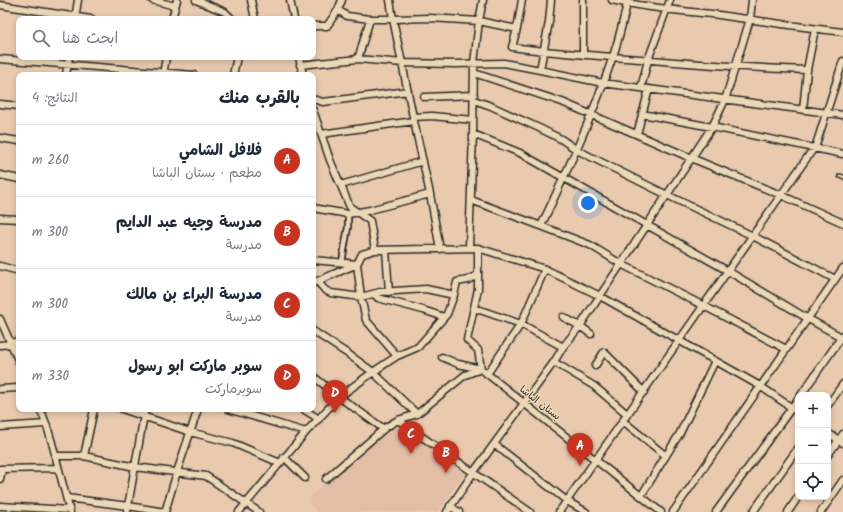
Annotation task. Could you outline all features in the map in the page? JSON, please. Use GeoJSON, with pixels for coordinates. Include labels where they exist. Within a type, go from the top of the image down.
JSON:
{"type":"FeatureCollection","features":[{"type":"Feature","properties":{"kind":"street"},"geometry":{"type":"LineString","coordinates":[[76,16],[78,0]]}},
{"type":"Feature","properties":{"kind":"street"},"geometry":{"type":"LineString","coordinates":[[152,0],[176,3],[173,16]]}},
{"type":"Feature","properties":{"kind":"street"},"geometry":{"type":"LineString","coordinates":[[196,0],[225,12],[229,16]]}},
{"type":"Feature","properties":{"kind":"street"},"geometry":{"type":"LineString","coordinates":[[251,0],[254,16]]}},
{"type":"Feature","properties":{"kind":"street"},"geometry":{"type":"LineString","coordinates":[[290,0],[293,16]]}},
{"type":"Feature","properties":{"kind":"street"},"geometry":{"type":"LineString","coordinates":[[316,26],[327,26],[338,10],[342,0]]}},
{"type":"Feature","properties":{"kind":"street"},"geometry":{"type":"LineString","coordinates":[[390,0],[440,249]]}},
{"type":"Feature","properties":{"kind":"street"},"geometry":{"type":"LineString","coordinates":[[469,248],[472,200],[474,63],[483,0]]}},
{"type":"Feature","properties":{"kind":"street"},"geometry":{"type":"LineString","coordinates":[[522,0],[512,47],[543,52],[735,67],[807,70]]}},
{"type":"Feature","properties":{"kind":"street"},"geometry":{"type":"LineString","coordinates":[[540,70],[549,22],[551,0]]}},
{"type":"Feature","properties":{"kind":"street"},"geometry":{"type":"LineString","coordinates":[[583,0],[583,55]]}},
{"type":"Feature","properties":{"kind":"street"},"geometry":{"type":"LineString","coordinates":[[612,0],[666,9],[843,32]]}},
{"type":"Feature","properties":{"kind":"street"},"geometry":{"type":"LineString","coordinates":[[641,88],[648,60],[670,0]]}},
{"type":"Feature","properties":{"kind":"street"},"geometry":{"type":"LineString","coordinates":[[447,512],[473,472],[580,326],[712,127],[725,100],[750,19],[752,0]]}},
{"type":"Feature","properties":{"kind":"street"},"geometry":{"type":"LineString","coordinates":[[541,226],[577,150],[592,114],[613,57],[628,2]]}},
{"type":"Feature","properties":{"kind":"street"},"geometry":{"type":"LineString","coordinates":[[0,5],[64,16]]}},
{"type":"Feature","properties":{"kind":"street"},"geometry":{"type":"LineString","coordinates":[[338,10],[347,16],[370,19],[430,18],[479,21],[516,28]]}},
{"type":"Feature","properties":{"kind":"street"},"geometry":{"type":"LineString","coordinates":[[358,59],[370,19]]}},
{"type":"Feature","properties":{"kind":"street"},"geometry":{"type":"LineString","coordinates":[[803,110],[807,70],[816,28]]}},
{"type":"Feature","properties":{"kind":"street"},"geometry":{"type":"LineString","coordinates":[[0,59],[143,72]]}},
{"type":"Feature","properties":{"kind":"street"},"geometry":{"type":"LineString","coordinates":[[300,65],[358,59],[403,63],[504,63],[604,83],[843,115]]}},
{"type":"Feature","properties":{"kind":"street"},"geometry":{"type":"LineString","coordinates":[[67,72],[69,60]]}},
{"type":"Feature","properties":{"kind":"street"},"geometry":{"type":"LineString","coordinates":[[164,72],[166,60]]}},
{"type":"Feature","properties":{"kind":"street"},"geometry":{"type":"LineString","coordinates":[[234,72],[236,60]]}},
{"type":"Feature","properties":{"kind":"street"},"geometry":{"type":"LineString","coordinates":[[299,60],[302,72]]}},
{"type":"Feature","properties":{"kind":"street"},"geometry":{"type":"LineString","coordinates":[[559,512],[816,145],[843,61]]}},
{"type":"Feature","properties":{"kind":"street"},"geometry":{"type":"LineString","coordinates":[[474,73],[562,102],[592,114],[843,223]]}},
{"type":"Feature","properties":{"kind":"street"},"geometry":{"type":"LineString","coordinates":[[637,134],[649,89]]}},
{"type":"Feature","properties":{"kind":"street"},"geometry":{"type":"LineString","coordinates":[[316,100],[323,102],[408,91]]}},
{"type":"Feature","properties":{"kind":"street"},"geometry":{"type":"LineString","coordinates":[[424,97],[474,98],[539,128],[561,139],[577,150],[835,278]]}},
{"type":"Feature","properties":{"kind":"street"},"geometry":{"type":"LineString","coordinates":[[0,104],[16,106]]}},
{"type":"Feature","properties":{"kind":"street"},"geometry":{"type":"LineString","coordinates":[[642,114],[843,154]]}},
{"type":"Feature","properties":{"kind":"street"},"geometry":{"type":"LineString","coordinates":[[321,134],[432,116],[473,120]]}},
{"type":"Feature","properties":{"kind":"street"},"geometry":{"type":"LineString","coordinates":[[316,119],[330,160],[350,207],[370,221],[375,250]]}},
{"type":"Feature","properties":{"kind":"street"},"geometry":{"type":"LineString","coordinates":[[473,134],[520,153],[728,271],[808,319],[842,336],[803,392]]}},
{"type":"Feature","properties":{"kind":"street"},"geometry":{"type":"LineString","coordinates":[[0,138],[16,140]]}},
{"type":"Feature","properties":{"kind":"street"},"geometry":{"type":"LineString","coordinates":[[341,185],[423,161]]}},
{"type":"Feature","properties":{"kind":"street"},"geometry":{"type":"LineString","coordinates":[[0,175],[16,178]]}},
{"type":"Feature","properties":{"kind":"street"},"geometry":{"type":"LineString","coordinates":[[316,209],[348,214],[430,194]]}},
{"type":"Feature","properties":{"kind":"street"},"geometry":{"type":"LineString","coordinates":[[472,200],[590,245],[621,264],[786,350]]}},
{"type":"Feature","properties":{"kind":"street"},"geometry":{"type":"LineString","coordinates":[[342,262],[348,227],[348,214]]}},
{"type":"Feature","properties":{"kind":"street"},"geometry":{"type":"LineString","coordinates":[[0,218],[16,218]]}},
{"type":"Feature","properties":{"kind":"street"},"geometry":{"type":"LineString","coordinates":[[478,248],[478,289],[468,340],[478,350],[481,369]]}},
{"type":"Feature","properties":{"kind":"street"},"geometry":{"type":"LineString","coordinates":[[396,356],[366,320],[361,297],[357,264],[362,254],[375,250],[478,248],[545,269],[600,296],[760,386],[795,410]]}},
{"type":"Feature","properties":{"kind":"street"},"geometry":{"type":"LineString","coordinates":[[386,250],[389,292]]}},
{"type":"Feature","properties":{"kind":"street"},"geometry":{"type":"LineString","coordinates":[[316,260],[357,264]]}},
{"type":"Feature","properties":{"kind":"street"},"geometry":{"type":"LineString","coordinates":[[316,282],[357,264]]}},
{"type":"Feature","properties":{"kind":"street"},"geometry":{"type":"LineString","coordinates":[[0,266],[16,270]]}},
{"type":"Feature","properties":{"kind":"street"},"geometry":{"type":"LineString","coordinates":[[673,512],[843,268]]}},
{"type":"Feature","properties":{"kind":"street"},"geometry":{"type":"LineString","coordinates":[[487,374],[521,324],[545,269]]}},
{"type":"Feature","properties":{"kind":"street"},"geometry":{"type":"LineString","coordinates":[[239,512],[284,457],[339,397],[396,356],[418,348],[447,314],[457,282],[468,280],[478,275]]}},
{"type":"Feature","properties":{"kind":"street"},"geometry":{"type":"LineString","coordinates":[[316,283],[331,293],[361,297],[389,292],[426,289],[454,295]]}},
{"type":"Feature","properties":{"kind":"street"},"geometry":{"type":"LineString","coordinates":[[374,294],[378,298],[444,317]]}},
{"type":"Feature","properties":{"kind":"street"},"geometry":{"type":"LineString","coordinates":[[474,308],[521,324],[563,348]]}},
{"type":"Feature","properties":{"kind":"street"},"geometry":{"type":"LineString","coordinates":[[563,317],[591,334]]}},
{"type":"Feature","properties":{"kind":"street"},"geometry":{"type":"LineString","coordinates":[[0,319],[16,355]]}},
{"type":"Feature","properties":{"kind":"street"},"geometry":{"type":"LineString","coordinates":[[316,333],[373,372],[418,414]]}},
{"type":"Feature","properties":{"kind":"street"},"geometry":{"type":"LineString","coordinates":[[0,345],[11,344],[16,342]]}},
{"type":"Feature","properties":{"kind":"street"},"geometry":{"type":"LineString","coordinates":[[596,366],[604,352],[644,392]]}},
{"type":"Feature","properties":{"kind":"street"},"geometry":{"type":"LineString","coordinates":[[442,357],[458,364],[481,369]]}},
{"type":"Feature","properties":{"kind":"street"},"geometry":{"type":"LineString","coordinates":[[641,496],[680,433],[715,361]]}},
{"type":"Feature","properties":{"kind":"street"},"geometry":{"type":"LineString","coordinates":[[554,362],[594,386],[627,414]]}},
{"type":"Feature","properties":{"kind":"street"},"geometry":{"type":"LineString","coordinates":[[326,479],[384,429],[398,420],[418,414],[464,375],[481,369]]}},
{"type":"Feature","properties":{"kind":"street","name":"بستان الباشا"},"geometry":{"type":"LineString","coordinates":[[481,369],[661,512]]}},
{"type":"Feature","properties":{"kind":"street"},"geometry":{"type":"LineString","coordinates":[[316,378],[384,429]]}},
{"type":"Feature","properties":{"kind":"street"},"geometry":{"type":"LineString","coordinates":[[831,401],[843,384]]}},
{"type":"Feature","properties":{"kind":"street"},"geometry":{"type":"LineString","coordinates":[[0,389],[16,388]]}},
{"type":"Feature","properties":{"kind":"street"},"geometry":{"type":"LineString","coordinates":[[716,512],[795,404]]}},
{"type":"Feature","properties":{"kind":"street"},"geometry":{"type":"LineString","coordinates":[[0,506],[69,511],[56,456],[41,412]]}},
{"type":"Feature","properties":{"kind":"street"},"geometry":{"type":"LineString","coordinates":[[84,456],[93,412]]}},
{"type":"Feature","properties":{"kind":"street"},"geometry":{"type":"LineString","coordinates":[[127,509],[144,412],[190,432],[233,443],[280,463]]}},
{"type":"Feature","properties":{"kind":"street"},"geometry":{"type":"LineString","coordinates":[[67,498],[127,509],[165,512],[176,472],[197,412]]}},
{"type":"Feature","properties":{"kind":"street"},"geometry":{"type":"LineString","coordinates":[[238,412],[306,432]]}},
{"type":"Feature","properties":{"kind":"street"},"geometry":{"type":"LineString","coordinates":[[308,412],[319,419]]}},
{"type":"Feature","properties":{"kind":"street"},"geometry":{"type":"LineString","coordinates":[[398,420],[530,512]]}},
{"type":"Feature","properties":{"kind":"street"},"geometry":{"type":"LineString","coordinates":[[623,421],[666,456]]}},
{"type":"Feature","properties":{"kind":"street"},"geometry":{"type":"LineString","coordinates":[[0,427],[46,424]]}},
{"type":"Feature","properties":{"kind":"street"},"geometry":{"type":"LineString","coordinates":[[831,452],[841,442],[843,434]]}},
{"type":"Feature","properties":{"kind":"street"},"geometry":{"type":"LineString","coordinates":[[831,435],[841,442]]}},
{"type":"Feature","properties":{"kind":"street"},"geometry":{"type":"LineString","coordinates":[[494,444],[567,500],[586,512]]}},
{"type":"Feature","properties":{"kind":"street"},"geometry":{"type":"LineString","coordinates":[[753,512],[795,452]]}},
{"type":"Feature","properties":{"kind":"street"},"geometry":{"type":"LineString","coordinates":[[56,456],[84,456],[135,467],[206,476],[259,512]]}},
{"type":"Feature","properties":{"kind":"street"},"geometry":{"type":"LineString","coordinates":[[284,457],[305,478]]}},
{"type":"Feature","properties":{"kind":"street"},"geometry":{"type":"LineString","coordinates":[[0,480],[1,469],[58,468]]}},
{"type":"Feature","properties":{"kind":"street"},"geometry":{"type":"LineString","coordinates":[[821,512],[843,480]]}},
{"type":"Feature","properties":{"kind":"street"},"geometry":{"type":"LineString","coordinates":[[788,512],[796,500]]}},
{"type":"Feature","properties":{"kind":"street"},"geometry":{"type":"LineString","coordinates":[[450,506],[459,512]]}},
{"type":"Feature","properties":{"kind":"shaded area"},"geometry":{"type":"Polygon","coordinates":[[[394,426],[400,427],[466,471],[437,512],[317,512],[309,503],[312,495],[394,426]]]}},
{"type":"Feature","properties":{"kind":"place","name":"سوبر ماركت ابو رسول"},"geometry":{"type":"Point","coordinates":[335,413]}},
{"type":"Feature","properties":{"kind":"place","name":"مدرسة البراء بن مالك"},"geometry":{"type":"Point","coordinates":[411,454]}},
{"type":"Feature","properties":{"kind":"place","name":"فلافل الشامي"},"geometry":{"type":"Point","coordinates":[580,466]}},
{"type":"Feature","properties":{"kind":"place","name":"مدرسة وجيه عبد الدايم"},"geometry":{"type":"Point","coordinates":[446,473]}}]}
